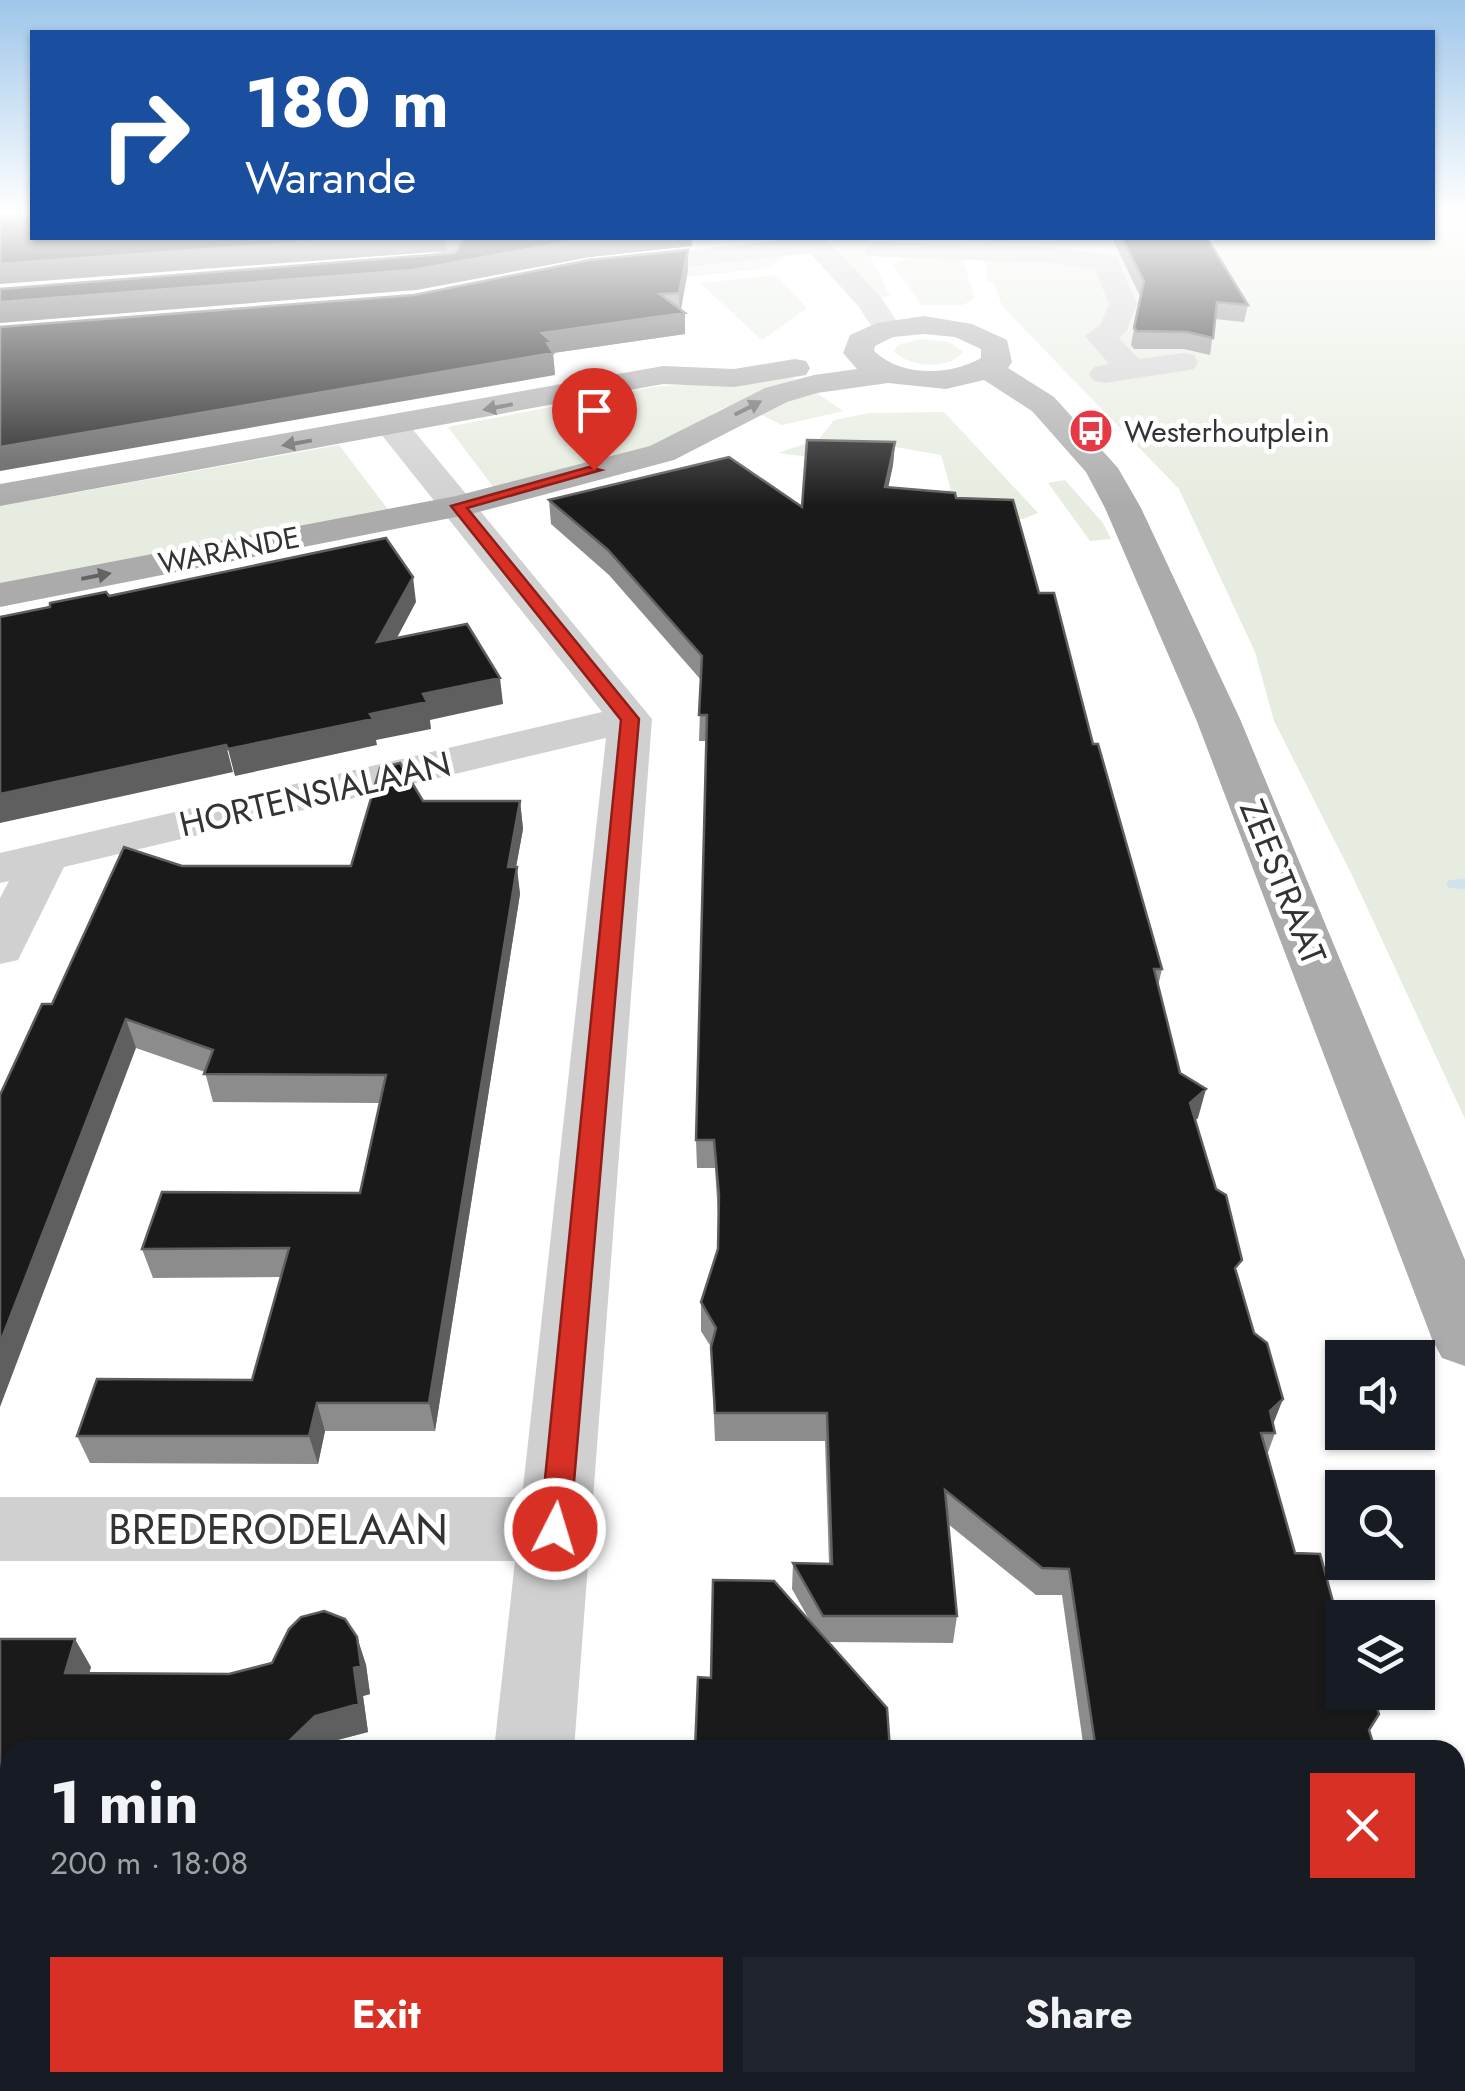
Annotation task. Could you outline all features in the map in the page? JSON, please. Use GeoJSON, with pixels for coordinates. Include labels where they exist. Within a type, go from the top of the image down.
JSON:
{"type":"FeatureCollection","features":[{"type":"Feature","properties":{"kind":"main road"},"geometry":{"type":"LineString","coordinates":[[934,326],[972,332],[996,346],[997,362],[954,378],[892,373],[875,368],[858,352],[867,336],[888,329],[934,326]]}},
{"type":"Feature","properties":{"kind":"main road"},"geometry":{"type":"LineString","coordinates":[[0,495],[662,376],[734,378],[858,352]]}},
{"type":"Feature","properties":{"kind":"main road","name":"ZEESTRAAT"},"geometry":{"type":"LineString","coordinates":[[988,368],[1044,404],[1100,468],[1123,508],[1218,719],[1465,1339]]}},
{"type":"Feature","properties":{"kind":"main road","name":"WARANDE"},"geometry":{"type":"LineString","coordinates":[[0,595],[458,506],[662,453],[776,395],[814,384],[892,373]]}},
{"type":"Feature","properties":{"kind":"main road","name":"ZEESTRAAT"},"geometry":{"type":"LineString","coordinates":[[954,378],[1073,440]]}},
{"type":"Feature","properties":{"kind":"street"},"geometry":{"type":"LineString","coordinates":[[877,311],[888,329]]}},
{"type":"Feature","properties":{"kind":"street"},"geometry":{"type":"LineString","coordinates":[[919,311],[934,326]]}},
{"type":"Feature","properties":{"kind":"street"},"geometry":{"type":"LineString","coordinates":[[1066,341],[1100,336],[1112,330],[1120,311]]}},
{"type":"Feature","properties":{"kind":"street"},"geometry":{"type":"LineString","coordinates":[[1100,336],[1118,372],[1183,362]]}},
{"type":"Feature","properties":{"kind":"street"},"geometry":{"type":"LineString","coordinates":[[393,427],[630,719],[535,1740]]}},
{"type":"Feature","properties":{"kind":"street","name":"HORTENSIALAAN"},"geometry":{"type":"LineString","coordinates":[[22,863],[630,719]]}},
{"type":"Feature","properties":{"kind":"street"},"geometry":{"type":"LineString","coordinates":[[0,948],[22,863]]}},
{"type":"Feature","properties":{"kind":"street","name":"BREDERODELAAN"},"geometry":{"type":"LineString","coordinates":[[0,1529],[555,1529]]}},
{"type":"Feature","properties":{"kind":"shaded area"},"geometry":{"type":"Polygon","coordinates":[[[730,311],[803,311],[762,340],[730,311]]]}},
{"type":"Feature","properties":{"kind":"shaded area"},"geometry":{"type":"Polygon","coordinates":[[[1006,311],[1465,311],[1465,1119],[1351,873],[1274,721],[1255,652],[1179,489],[1006,311]]]}},
{"type":"Feature","properties":{"kind":"shaded area"},"geometry":{"type":"Polygon","coordinates":[[[921,339],[949,342],[963,352],[948,362],[929,365],[909,361],[894,352],[898,345],[921,339]]]}},
{"type":"Feature","properties":{"kind":"shaded area"},"geometry":{"type":"Polygon","coordinates":[[[790,376],[801,382],[721,409],[659,446],[494,488],[448,427],[653,387],[790,376]]]}},
{"type":"Feature","properties":{"kind":"shaded area"},"geometry":{"type":"Polygon","coordinates":[[[814,391],[843,411],[782,425],[753,411],[814,391]]]}},
{"type":"Feature","properties":{"kind":"shaded area"},"geometry":{"type":"Polygon","coordinates":[[[944,412],[1038,513],[1023,519],[923,513],[901,500],[951,490],[941,455],[890,446],[803,456],[778,453],[819,439],[834,420],[869,413],[944,412]]]}},
{"type":"Feature","properties":{"kind":"shaded area"},"geometry":{"type":"Polygon","coordinates":[[[339,445],[390,512],[0,586],[0,506],[339,445]]]}},
{"type":"Feature","properties":{"kind":"shaded area"},"geometry":{"type":"Polygon","coordinates":[[[1065,480],[1103,523],[1111,539],[1090,541],[1048,483],[1065,480]]]}},
{"type":"Feature","properties":{"kind":"building"},"geometry":{"type":"Polygon","coordinates":[[[212,311],[685,313],[542,333],[552,342],[547,343],[553,353],[0,447],[0,327],[212,311]]]}},
{"type":"Feature","properties":{"kind":"building"},"geometry":{"type":"Polygon","coordinates":[[[1138,311],[1216,311],[1213,338],[1134,328],[1138,311]]]}},
{"type":"Feature","properties":{"kind":"building"},"geometry":{"type":"Polygon","coordinates":[[[807,440],[895,442],[885,487],[955,493],[956,498],[1013,500],[1039,593],[1054,593],[1093,744],[1098,744],[1162,969],[1154,969],[1180,1073],[1206,1089],[1190,1103],[1216,1189],[1226,1195],[1242,1260],[1235,1268],[1254,1333],[1267,1343],[1283,1399],[1270,1411],[1275,1433],[1261,1433],[1295,1553],[1320,1554],[1332,1600],[1325,1600],[1325,1710],[1378,1710],[1369,1730],[1372,1740],[1095,1740],[1069,1569],[1042,1568],[945,1490],[957,1616],[823,1616],[793,1563],[832,1564],[827,1413],[715,1413],[711,1347],[716,1328],[701,1302],[718,1249],[719,1195],[714,1140],[696,1140],[707,715],[699,715],[702,656],[608,550],[549,500],[729,457],[802,507],[807,440]]]}},
{"type":"Feature","properties":{"kind":"building"},"geometry":{"type":"Polygon","coordinates":[[[386,538],[413,577],[377,642],[467,624],[500,678],[423,694],[427,702],[370,714],[373,719],[228,749],[226,745],[0,794],[0,617],[50,607],[50,603],[106,592],[109,596],[386,538]]]}},
{"type":"Feature","properties":{"kind":"building"},"geometry":{"type":"Polygon","coordinates":[[[400,763],[423,801],[520,801],[508,867],[517,867],[429,1403],[317,1403],[309,1436],[77,1436],[97,1379],[252,1380],[289,1248],[142,1249],[162,1192],[360,1193],[386,1075],[204,1074],[213,1050],[126,1019],[0,1343],[0,1095],[42,1004],[52,1004],[124,847],[182,866],[351,866],[380,768],[400,763]]]}},
{"type":"Feature","properties":{"kind":"building"},"geometry":{"type":"Polygon","coordinates":[[[713,1580],[774,1581],[887,1708],[889,1740],[695,1740],[698,1677],[711,1678],[713,1580]]]}},
{"type":"Feature","properties":{"kind":"building"},"geometry":{"type":"Polygon","coordinates":[[[324,1611],[345,1619],[357,1637],[361,1666],[354,1668],[359,1704],[315,1716],[290,1740],[0,1740],[0,1639],[75,1639],[65,1673],[229,1674],[272,1663],[289,1629],[301,1617],[324,1611]]]}},
{"type":"Feature","properties":{"kind":"waterway"},"geometry":{"type":"LineString","coordinates":[[1455,884],[1465,884]]}},
{"type":"Feature","properties":{"kind":"place","name":"Westerhoutplein"},"geometry":{"type":"Point","coordinates":[1091,431]}},
{"type":"Feature","properties":{"kind":"route"},"geometry":{"type":"LineString","coordinates":[[555,1529],[630,719],[458,506],[594,470]]}}]}
